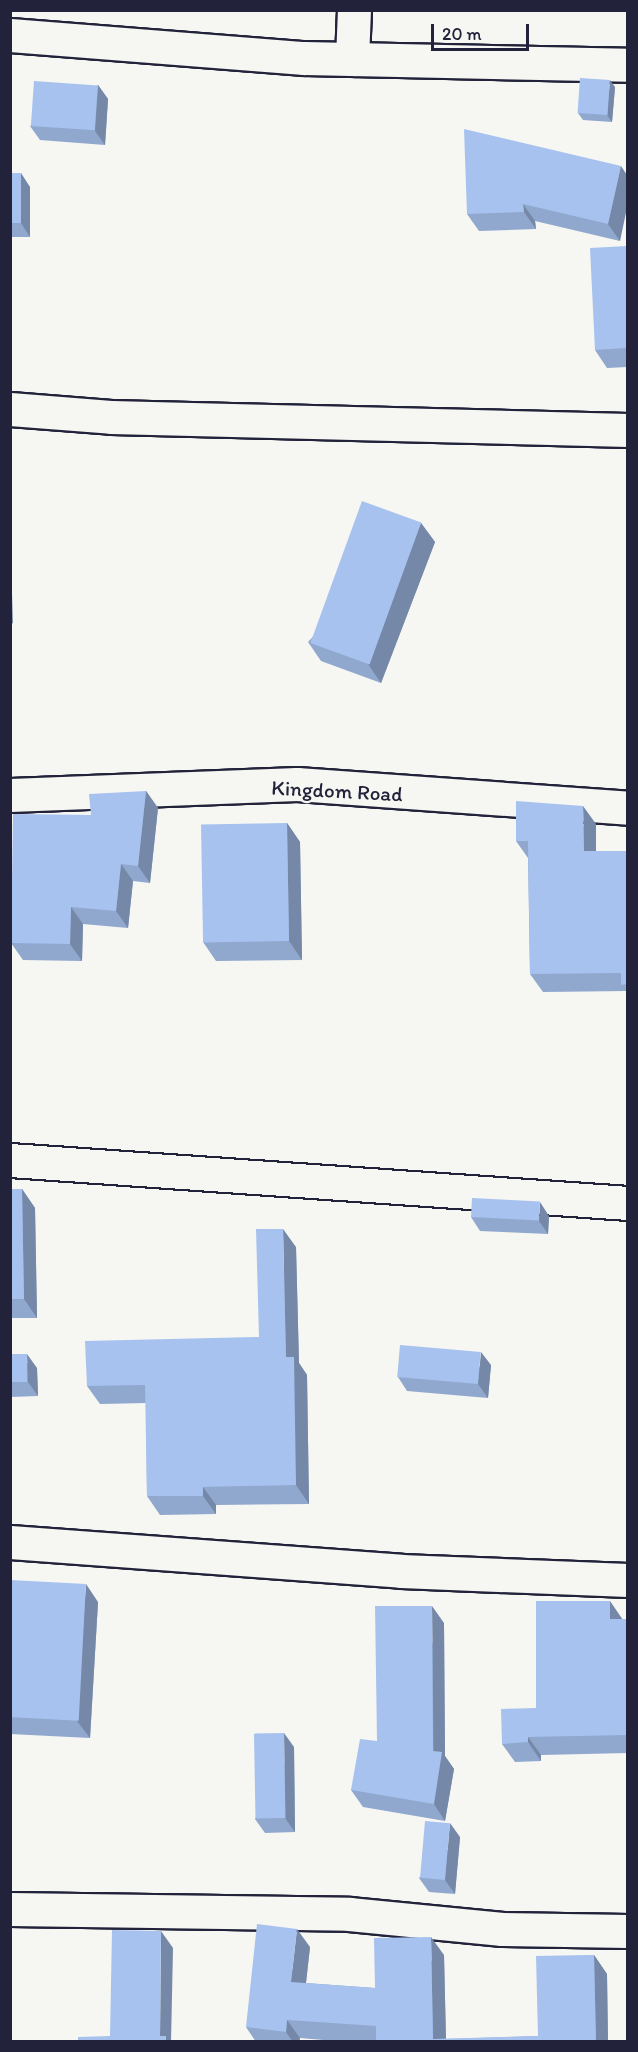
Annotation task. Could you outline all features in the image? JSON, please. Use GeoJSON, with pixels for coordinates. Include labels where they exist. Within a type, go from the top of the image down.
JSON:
{"type":"FeatureCollection","features":[{"type":"Feature","properties":{"kind":"street"},"geometry":{"type":"LineString","coordinates":[[352,59],[354,10]]}},
{"type":"Feature","properties":{"kind":"street"},"geometry":{"type":"LineString","coordinates":[[10,35],[352,59],[627,65]]}},
{"type":"Feature","properties":{"kind":"street"},"geometry":{"type":"LineString","coordinates":[[10,409],[111,417],[627,430]]}},
{"type":"Feature","properties":{"kind":"street","name":"Kingdom Road"},"geometry":{"type":"LineString","coordinates":[[10,795],[297,784],[627,808]]}},
{"type":"Feature","properties":{"kind":"street"},"geometry":{"type":"LineString","coordinates":[[10,1160],[627,1203]]}},
{"type":"Feature","properties":{"kind":"street"},"geometry":{"type":"LineString","coordinates":[[10,1542],[401,1571],[627,1580]]}},
{"type":"Feature","properties":{"kind":"street"},"geometry":{"type":"LineString","coordinates":[[10,1909],[349,1914],[502,1929],[627,1931]]}},
{"type":"Feature","properties":{"kind":"building"},"geometry":{"type":"Polygon","coordinates":[[[580,78],[610,80],[607,115],[578,113],[580,78]]]}},
{"type":"Feature","properties":{"kind":"building"},"geometry":{"type":"Polygon","coordinates":[[[34,81],[98,85],[95,130],[31,126],[34,81]]]}},
{"type":"Feature","properties":{"kind":"building"},"geometry":{"type":"Polygon","coordinates":[[[464,129],[621,166],[608,224],[523,204],[524,212],[467,214],[464,129]]]}},
{"type":"Feature","properties":{"kind":"building"},"geometry":{"type":"Polygon","coordinates":[[[10,173],[21,173],[21,223],[10,223],[10,173]]]}},
{"type":"Feature","properties":{"kind":"building"},"geometry":{"type":"Polygon","coordinates":[[[627,246],[627,348],[595,350],[590,248],[627,246]]]}},
{"type":"Feature","properties":{"kind":"building"},"geometry":{"type":"Polygon","coordinates":[[[362,501],[421,523],[370,664],[310,643],[362,501]]]}},
{"type":"Feature","properties":{"kind":"building"},"geometry":{"type":"Polygon","coordinates":[[[146,791],[138,866],[121,864],[116,911],[71,907],[70,944],[11,943],[13,814],[91,815],[89,794],[146,791]]]}},
{"type":"Feature","properties":{"kind":"building"},"geometry":{"type":"Polygon","coordinates":[[[516,801],[583,806],[584,851],[627,851],[627,984],[621,985],[621,973],[530,974],[528,841],[516,841],[516,801]]]}},
{"type":"Feature","properties":{"kind":"building"},"geometry":{"type":"Polygon","coordinates":[[[287,823],[289,941],[203,942],[201,825],[287,823]]]}},
{"type":"Feature","properties":{"kind":"building"},"geometry":{"type":"Polygon","coordinates":[[[10,1189],[22,1189],[24,1299],[10,1299],[10,1189]]]}},
{"type":"Feature","properties":{"kind":"building"},"geometry":{"type":"Polygon","coordinates":[[[472,1198],[540,1202],[539,1221],[471,1217],[472,1198]]]}},
{"type":"Feature","properties":{"kind":"building"},"geometry":{"type":"Polygon","coordinates":[[[256,1229],[283,1229],[286,1357],[294,1357],[296,1485],[203,1487],[203,1496],[147,1496],[145,1385],[87,1386],[85,1341],[259,1337],[256,1229]]]}},
{"type":"Feature","properties":{"kind":"building"},"geometry":{"type":"Polygon","coordinates":[[[400,1345],[481,1352],[478,1384],[397,1377],[400,1345]]]}},
{"type":"Feature","properties":{"kind":"building"},"geometry":{"type":"Polygon","coordinates":[[[10,1354],[27,1354],[27,1382],[10,1382],[10,1354]]]}},
{"type":"Feature","properties":{"kind":"building"},"geometry":{"type":"Polygon","coordinates":[[[10,1580],[86,1584],[79,1721],[10,1717],[10,1580]]]}},
{"type":"Feature","properties":{"kind":"building"},"geometry":{"type":"Polygon","coordinates":[[[536,1601],[610,1601],[610,1619],[627,1619],[627,1735],[528,1737],[528,1742],[502,1744],[501,1709],[536,1708],[536,1601]]]}},
{"type":"Feature","properties":{"kind":"building"},"geometry":{"type":"Polygon","coordinates":[[[375,1606],[432,1606],[433,1751],[442,1752],[434,1804],[351,1790],[360,1739],[377,1741],[375,1606]]]}},
{"type":"Feature","properties":{"kind":"building"},"geometry":{"type":"Polygon","coordinates":[[[284,1733],[285,1818],[255,1819],[254,1734],[284,1733]]]}},
{"type":"Feature","properties":{"kind":"building"},"geometry":{"type":"Polygon","coordinates":[[[425,1821],[450,1823],[445,1880],[420,1878],[425,1821]]]}},
{"type":"Feature","properties":{"kind":"building"},"geometry":{"type":"Polygon","coordinates":[[[257,1924],[297,1929],[291,1982],[375,1988],[374,1938],[431,1937],[433,2039],[538,2036],[536,1956],[594,1955],[596,2042],[376,2042],[376,2026],[287,2020],[286,2032],[246,2027],[257,1924]]]}},
{"type":"Feature","properties":{"kind":"building"},"geometry":{"type":"Polygon","coordinates":[[[112,1930],[161,1931],[160,2036],[166,2036],[166,2042],[78,2042],[78,2037],[110,2036],[112,1930]]]}}]}
